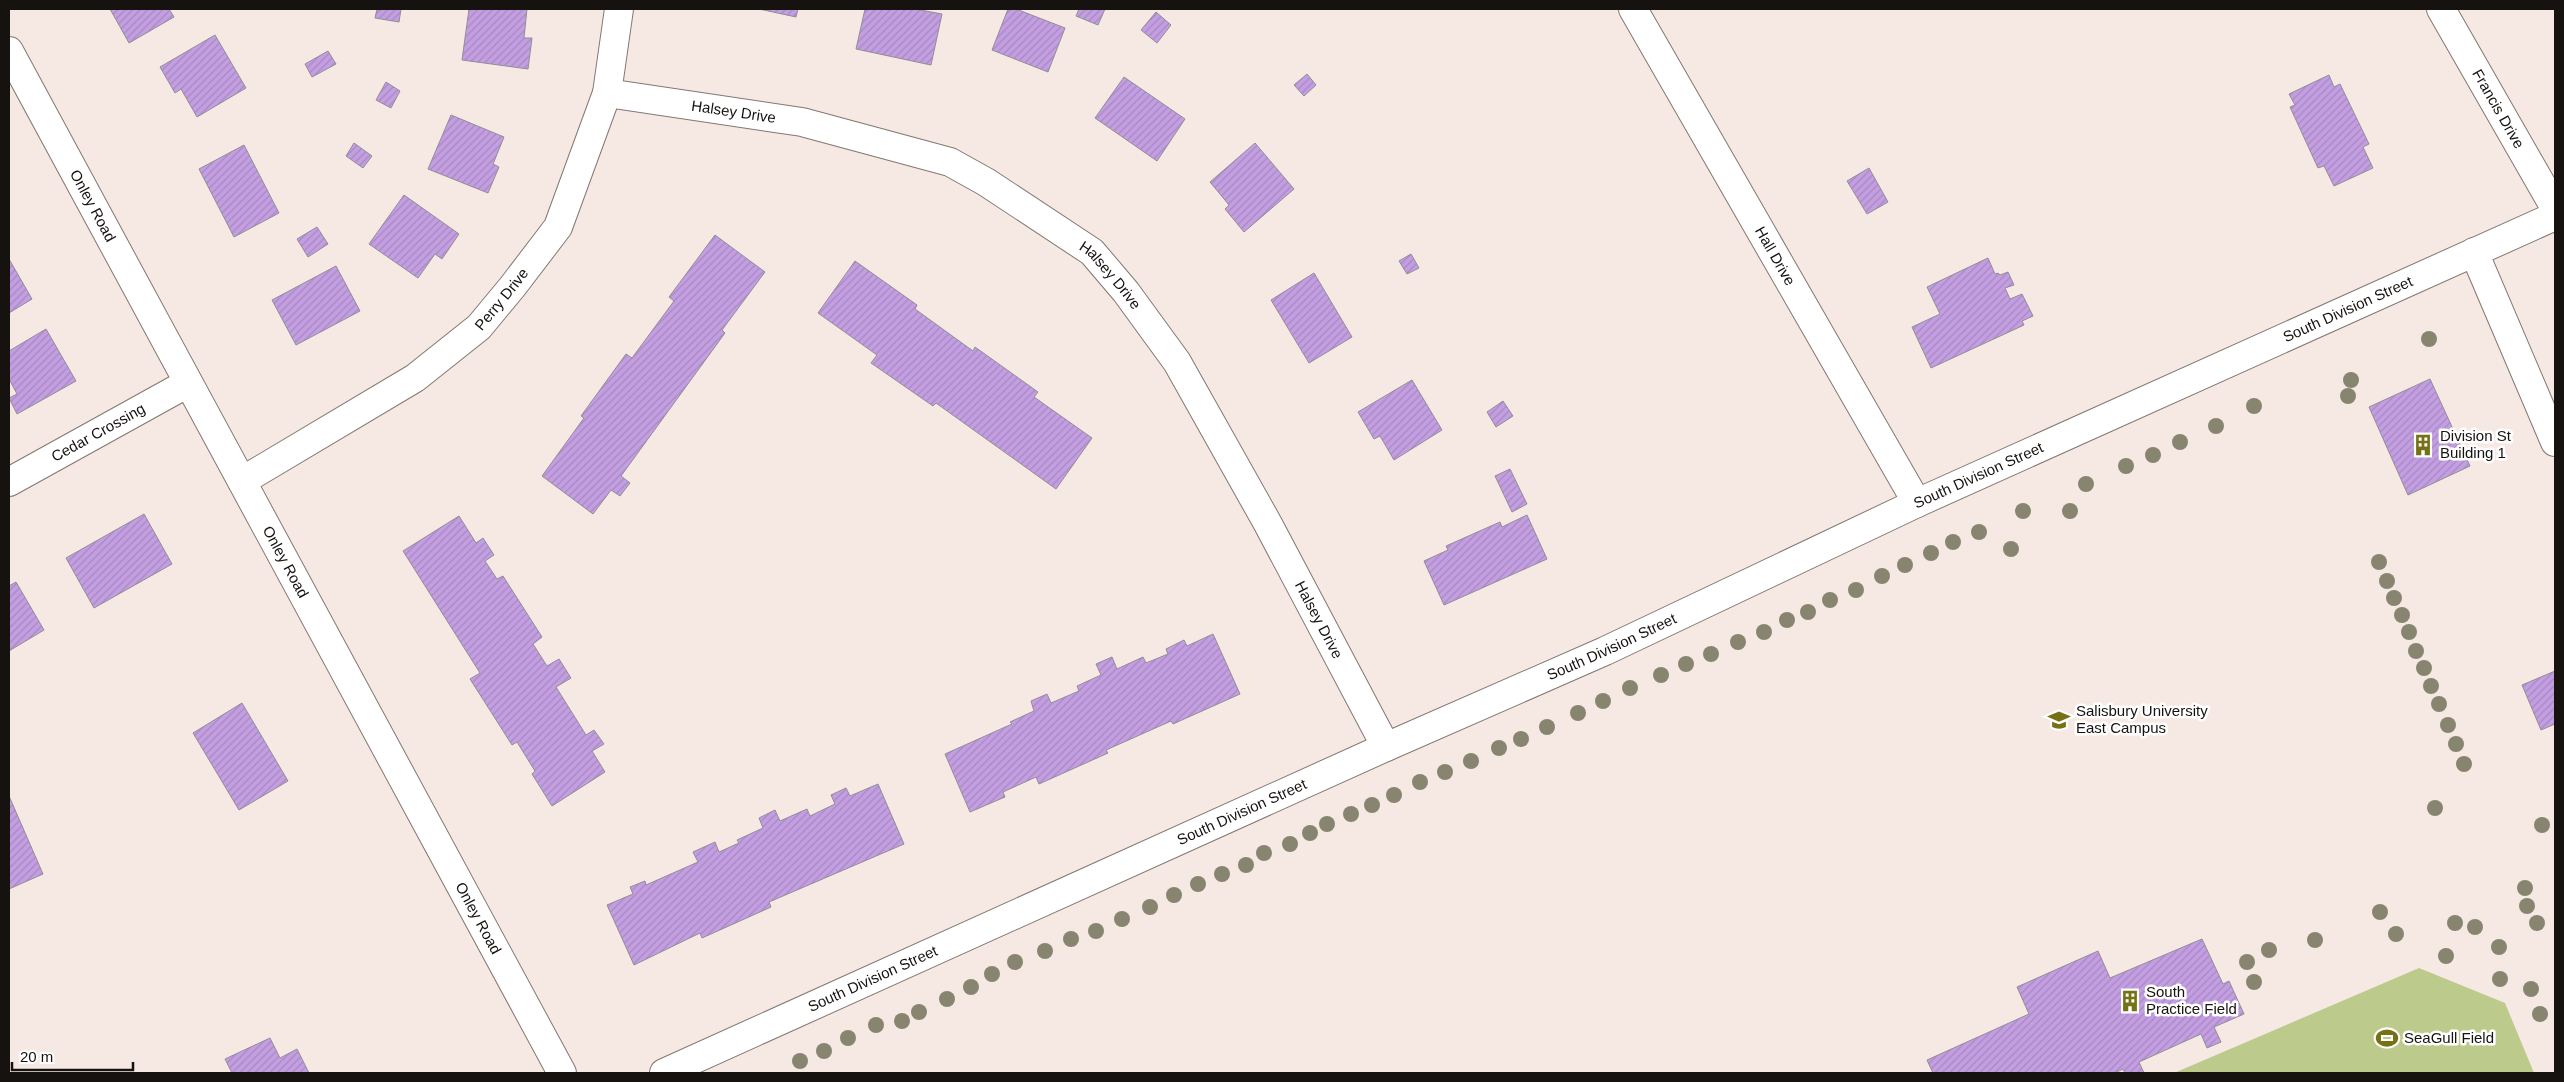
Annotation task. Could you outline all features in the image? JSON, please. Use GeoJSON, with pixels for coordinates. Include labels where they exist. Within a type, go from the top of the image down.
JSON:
{"type":"FeatureCollection","features":[{"type":"Feature","properties":{"kind":"street","name":"Perry Drive"},"geometry":{"type":"LineString","coordinates":[[242,482],[415,378],[479,327],[558,227],[607,93],[619,9]]}},
{"type":"Feature","properties":{"kind":"street","name":"Hall Drive"},"geometry":{"type":"LineString","coordinates":[[1633,9],[1918,502]]}},
{"type":"Feature","properties":{"kind":"street","name":"Francis Drive"},"geometry":{"type":"LineString","coordinates":[[2441,9],[2555,208]]}},
{"type":"Feature","properties":{"kind":"street","name":"Onley Road"},"geometry":{"type":"LineString","coordinates":[[9,51],[562,1073]]}},
{"type":"Feature","properties":{"kind":"street","name":"Halsey Drive"},"geometry":{"type":"LineString","coordinates":[[607,93],[802,122],[950,162],[986,182],[1092,252],[1126,292],[1177,362],[1268,524],[1386,747]]}},
{"type":"Feature","properties":{"kind":"street","name":"South Division Street"},"geometry":{"type":"LineString","coordinates":[[664,1073],[1386,747],[1605,651],[1918,502],[2555,216]]}},
{"type":"Feature","properties":{"kind":"street"},"geometry":{"type":"LineString","coordinates":[[2474,252],[2555,442]]}},
{"type":"Feature","properties":{"kind":"street","name":"Cedar Crossing"},"geometry":{"type":"LineString","coordinates":[[9,482],[188,383]]}},
{"type":"Feature","properties":{"kind":"green space","name":"SeaGull Field"},"geometry":{"type":"Polygon","coordinates":[[[2419,968],[2505,1003],[2534,1073],[2174,1073],[2419,968]]]}},
{"type":"Feature","properties":{"kind":"building"},"geometry":{"type":"Polygon","coordinates":[[[110,9],[169,9],[174,17],[129,43],[110,9]]]}},
{"type":"Feature","properties":{"kind":"building"},"geometry":{"type":"Polygon","coordinates":[[[377,9],[401,9],[399,22],[375,18],[377,9]]]}},
{"type":"Feature","properties":{"kind":"building"},"geometry":{"type":"Polygon","coordinates":[[[469,9],[527,9],[524,38],[532,38],[528,69],[462,60],[469,9]]]}},
{"type":"Feature","properties":{"kind":"building"},"geometry":{"type":"Polygon","coordinates":[[[759,9],[798,9],[796,17],[759,9]]]}},
{"type":"Feature","properties":{"kind":"building"},"geometry":{"type":"Polygon","coordinates":[[[865,9],[915,9],[942,14],[931,65],[856,49],[865,9]]]}},
{"type":"Feature","properties":{"kind":"building"},"geometry":{"type":"Polygon","coordinates":[[[1008,9],[1016,9],[1065,28],[1048,72],[992,50],[1008,9]]]}},
{"type":"Feature","properties":{"kind":"building"},"geometry":{"type":"Polygon","coordinates":[[[1079,9],[1105,9],[1098,25],[1076,16],[1079,9]]]}},
{"type":"Feature","properties":{"kind":"building"},"geometry":{"type":"Polygon","coordinates":[[[1156,12],[1171,25],[1157,43],[1141,30],[1156,12]]]}},
{"type":"Feature","properties":{"kind":"building"},"geometry":{"type":"Polygon","coordinates":[[[215,35],[246,88],[197,117],[181,89],[175,93],[160,67],[215,35]]]}},
{"type":"Feature","properties":{"kind":"building"},"geometry":{"type":"Polygon","coordinates":[[[328,51],[336,64],[312,77],[305,64],[328,51]]]}},
{"type":"Feature","properties":{"kind":"building"},"geometry":{"type":"Polygon","coordinates":[[[1307,74],[1316,85],[1304,96],[1294,85],[1307,74]]]}},
{"type":"Feature","properties":{"kind":"building"},"geometry":{"type":"Polygon","coordinates":[[[2329,75],[2334,87],[2340,84],[2369,144],[2363,147],[2373,168],[2334,186],[2324,166],[2318,168],[2290,107],[2295,105],[2289,94],[2329,75]]]}},
{"type":"Feature","properties":{"kind":"building"},"geometry":{"type":"Polygon","coordinates":[[[1124,77],[1185,119],[1157,161],[1095,118],[1124,77]]]}},
{"type":"Feature","properties":{"kind":"building"},"geometry":{"type":"Polygon","coordinates":[[[386,82],[400,91],[391,108],[376,100],[386,82]]]}},
{"type":"Feature","properties":{"kind":"building"},"geometry":{"type":"Polygon","coordinates":[[[451,115],[504,137],[493,164],[499,167],[488,193],[428,169],[451,115]]]}},
{"type":"Feature","properties":{"kind":"building"},"geometry":{"type":"Polygon","coordinates":[[[354,143],[372,156],[363,168],[346,156],[354,143]]]}},
{"type":"Feature","properties":{"kind":"building"},"geometry":{"type":"Polygon","coordinates":[[[1255,143],[1294,189],[1244,232],[1225,209],[1229,205],[1210,182],[1255,143]]]}},
{"type":"Feature","properties":{"kind":"building"},"geometry":{"type":"Polygon","coordinates":[[[244,145],[279,213],[234,237],[199,169],[244,145]]]}},
{"type":"Feature","properties":{"kind":"building"},"geometry":{"type":"Polygon","coordinates":[[[1869,168],[1888,202],[1867,214],[1847,181],[1869,168]]]}},
{"type":"Feature","properties":{"kind":"building"},"geometry":{"type":"Polygon","coordinates":[[[404,195],[459,234],[442,259],[435,254],[418,278],[369,244],[404,195]]]}},
{"type":"Feature","properties":{"kind":"building"},"geometry":{"type":"Polygon","coordinates":[[[317,227],[328,244],[308,257],[297,239],[317,227]]]}},
{"type":"Feature","properties":{"kind":"building"},"geometry":{"type":"Polygon","coordinates":[[[715,235],[765,272],[722,330],[725,333],[621,476],[630,483],[620,496],[611,490],[593,514],[542,476],[584,418],[581,416],[626,354],[632,358],[674,301],[669,297],[715,235]]]}},
{"type":"Feature","properties":{"kind":"building"},"geometry":{"type":"Polygon","coordinates":[[[1411,254],[1419,268],[1407,274],[1399,261],[1411,254]]]}},
{"type":"Feature","properties":{"kind":"building"},"geometry":{"type":"Polygon","coordinates":[[[1988,258],[1995,274],[1998,273],[2000,275],[2008,272],[2014,285],[2005,288],[2010,299],[2022,294],[2033,316],[2022,321],[2024,325],[1931,368],[1912,327],[1940,314],[1927,287],[1988,258]]]}},
{"type":"Feature","properties":{"kind":"building"},"geometry":{"type":"Polygon","coordinates":[[[9,259],[32,299],[9,313],[9,259]]]}},
{"type":"Feature","properties":{"kind":"building"},"geometry":{"type":"Polygon","coordinates":[[[855,261],[917,305],[915,309],[973,351],[975,347],[1038,392],[1034,397],[1092,438],[1056,489],[936,403],[933,406],[871,363],[877,355],[818,313],[855,261]]]}},
{"type":"Feature","properties":{"kind":"building"},"geometry":{"type":"Polygon","coordinates":[[[336,266],[360,311],[296,345],[272,300],[336,266]]]}},
{"type":"Feature","properties":{"kind":"building"},"geometry":{"type":"Polygon","coordinates":[[[1314,273],[1352,337],[1309,363],[1271,300],[1314,273]]]}},
{"type":"Feature","properties":{"kind":"building"},"geometry":{"type":"Polygon","coordinates":[[[46,329],[76,381],[17,414],[9,398],[17,394],[9,379],[9,351],[46,329]]]}},
{"type":"Feature","properties":{"kind":"building","name":"Division St Building 1"},"geometry":{"type":"Polygon","coordinates":[[[2430,379],[2470,466],[2408,495],[2369,407],[2430,379]]]}},
{"type":"Feature","properties":{"kind":"building"},"geometry":{"type":"Polygon","coordinates":[[[1412,380],[1442,430],[1394,460],[1380,436],[1374,439],[1358,412],[1412,380]]]}},
{"type":"Feature","properties":{"kind":"building"},"geometry":{"type":"Polygon","coordinates":[[[1503,401],[1513,416],[1496,427],[1487,412],[1503,401]]]}},
{"type":"Feature","properties":{"kind":"building"},"geometry":{"type":"Polygon","coordinates":[[[1510,469],[1527,504],[1512,512],[1495,476],[1510,469]]]}},
{"type":"Feature","properties":{"kind":"building"},"geometry":{"type":"Polygon","coordinates":[[[144,514],[172,564],[94,608],[66,558],[144,514]]]}},
{"type":"Feature","properties":{"kind":"building"},"geometry":{"type":"Polygon","coordinates":[[[1527,515],[1547,559],[1444,605],[1424,561],[1448,550],[1446,546],[1500,522],[1502,527],[1527,515]]]}},
{"type":"Feature","properties":{"kind":"building"},"geometry":{"type":"Polygon","coordinates":[[[459,516],[476,543],[483,538],[494,555],[485,561],[497,579],[503,576],[542,637],[533,644],[547,666],[559,659],[571,678],[556,687],[586,735],[594,730],[604,744],[592,751],[605,772],[552,806],[532,774],[535,771],[517,742],[512,745],[470,679],[480,673],[403,551],[459,516]]]}},
{"type":"Feature","properties":{"kind":"building"},"geometry":{"type":"Polygon","coordinates":[[[16,582],[44,630],[9,651],[9,586],[16,582]]]}},
{"type":"Feature","properties":{"kind":"building"},"geometry":{"type":"Polygon","coordinates":[[[1213,634],[1240,694],[1173,724],[1171,721],[1106,750],[1108,753],[1039,784],[1036,777],[1003,792],[1005,797],[970,812],[945,754],[1012,724],[1010,722],[1034,711],[1031,701],[1047,694],[1051,703],[1079,691],[1077,686],[1101,675],[1096,664],[1112,657],[1117,669],[1143,657],[1146,663],[1168,654],[1166,649],[1184,640],[1187,646],[1213,634]]]}},
{"type":"Feature","properties":{"kind":"building"},"geometry":{"type":"Polygon","coordinates":[[[2555,671],[2555,724],[2541,730],[2522,685],[2555,671]]]}},
{"type":"Feature","properties":{"kind":"building"},"geometry":{"type":"Polygon","coordinates":[[[242,703],[288,781],[239,810],[193,733],[242,703]]]}},
{"type":"Feature","properties":{"kind":"building"},"geometry":{"type":"Polygon","coordinates":[[[878,784],[904,844],[769,902],[771,907],[702,938],[700,933],[634,965],[607,905],[633,894],[630,887],[645,881],[646,885],[698,862],[693,852],[715,842],[719,852],[739,843],[737,840],[763,828],[759,818],[775,810],[780,821],[807,809],[810,816],[835,804],[831,795],[846,788],[850,796],[878,784]]]}},
{"type":"Feature","properties":{"kind":"building"},"geometry":{"type":"Polygon","coordinates":[[[9,796],[43,874],[9,889],[9,796]]]}},
{"type":"Feature","properties":{"kind":"building","name":"South Practice Field"},"geometry":{"type":"Polygon","coordinates":[[[2202,939],[2223,984],[2229,981],[2244,1014],[2214,1027],[2221,1042],[2207,1048],[2201,1034],[2139,1062],[2144,1073],[2125,1073],[2123,1069],[2115,1073],[1933,1073],[1927,1060],[2029,1014],[2017,987],[2098,951],[2110,978],[2202,939]]]}},
{"type":"Feature","properties":{"kind":"building"},"geometry":{"type":"Polygon","coordinates":[[[270,1038],[280,1058],[297,1049],[309,1073],[232,1073],[225,1059],[270,1038]]]}},
{"type":"Feature","properties":{"kind":"place","name":"Division St Building 1"},"geometry":{"type":"Point","coordinates":[2423,445]}},
{"type":"Feature","properties":{"kind":"place","name":"Salisbury University East Campus"},"geometry":{"type":"Point","coordinates":[2059,720]}},
{"type":"Feature","properties":{"kind":"place","name":"South Practice Field"},"geometry":{"type":"Point","coordinates":[2130,1001]}},
{"type":"Feature","properties":{"kind":"place","name":"SeaGull Field"},"geometry":{"type":"Point","coordinates":[2387,1038]}}]}
